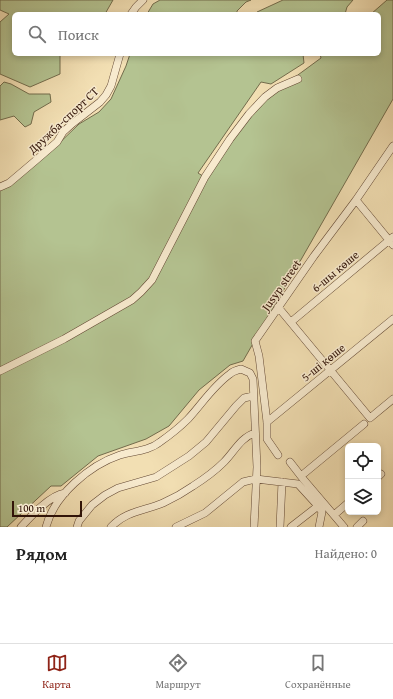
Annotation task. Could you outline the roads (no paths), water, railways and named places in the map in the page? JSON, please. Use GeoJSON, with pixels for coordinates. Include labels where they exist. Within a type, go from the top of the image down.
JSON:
{"type":"FeatureCollection","features":[{"type":"Feature","properties":{"kind":"street"},"geometry":{"type":"LineString","coordinates":[[132,12],[143,0]]}},
{"type":"Feature","properties":{"kind":"street","name":"Дружба-спорт СТ"},"geometry":{"type":"LineString","coordinates":[[0,187],[9,183],[35,161],[57,142],[63,132],[100,102],[111,86],[119,56]]}},
{"type":"Feature","properties":{"kind":"street"},"geometry":{"type":"LineString","coordinates":[[0,371],[64,339],[132,300],[141,292],[152,280],[205,177],[239,127],[265,97],[277,88],[298,79]]}},
{"type":"Feature","properties":{"kind":"street","name":"Jusyp street"},"geometry":{"type":"LineString","coordinates":[[278,455],[267,439],[267,422],[259,356],[255,341],[393,146]]}},
{"type":"Feature","properties":{"kind":"street"},"geometry":{"type":"LineString","coordinates":[[356,200],[392,240]]}},
{"type":"Feature","properties":{"kind":"street","name":"6-шы көше"},"geometry":{"type":"LineString","coordinates":[[291,322],[392,240]]}},
{"type":"Feature","properties":{"kind":"street"},"geometry":{"type":"LineString","coordinates":[[278,307],[370,418],[393,399]]}},
{"type":"Feature","properties":{"kind":"street","name":"5-ші көше"},"geometry":{"type":"LineString","coordinates":[[267,422],[393,319]]}},
{"type":"Feature","properties":{"kind":"street"},"geometry":{"type":"LineString","coordinates":[[46,527],[56,504],[65,493],[86,474],[107,461],[119,456],[154,447],[189,418],[230,373],[241,369],[250,373],[253,379],[256,479],[254,527]]}},
{"type":"Feature","properties":{"kind":"street"},"geometry":{"type":"LineString","coordinates":[[77,527],[79,521],[92,505],[105,495],[118,488],[156,477],[189,456],[206,442],[244,398],[253,396]]}},
{"type":"Feature","properties":{"kind":"street"},"geometry":{"type":"LineString","coordinates":[[301,476],[364,424]]}},
{"type":"Feature","properties":{"kind":"street"},"geometry":{"type":"LineString","coordinates":[[111,527],[124,516],[176,497],[193,486],[209,475],[245,438],[255,433]]}},
{"type":"Feature","properties":{"kind":"street"},"geometry":{"type":"LineString","coordinates":[[290,462],[344,527]]}},
{"type":"Feature","properties":{"kind":"street"},"geometry":{"type":"LineString","coordinates":[[176,527],[205,512],[243,482],[256,479],[298,484],[322,512],[319,527]]}},
{"type":"Feature","properties":{"kind":"street"},"geometry":{"type":"LineString","coordinates":[[280,527],[282,482]]}},
{"type":"Feature","properties":{"kind":"street"},"geometry":{"type":"LineString","coordinates":[[21,527],[40,508],[58,494],[65,493]]}},
{"type":"Feature","properties":{"kind":"street"},"geometry":{"type":"LineString","coordinates":[[290,527],[318,506]]}},
{"type":"Feature","properties":{"kind":"street"},"geometry":{"type":"LineString","coordinates":[[334,515],[345,506]]}},
{"type":"Feature","properties":{"kind":"street"},"geometry":{"type":"LineString","coordinates":[[357,527],[363,521]]}}]}
